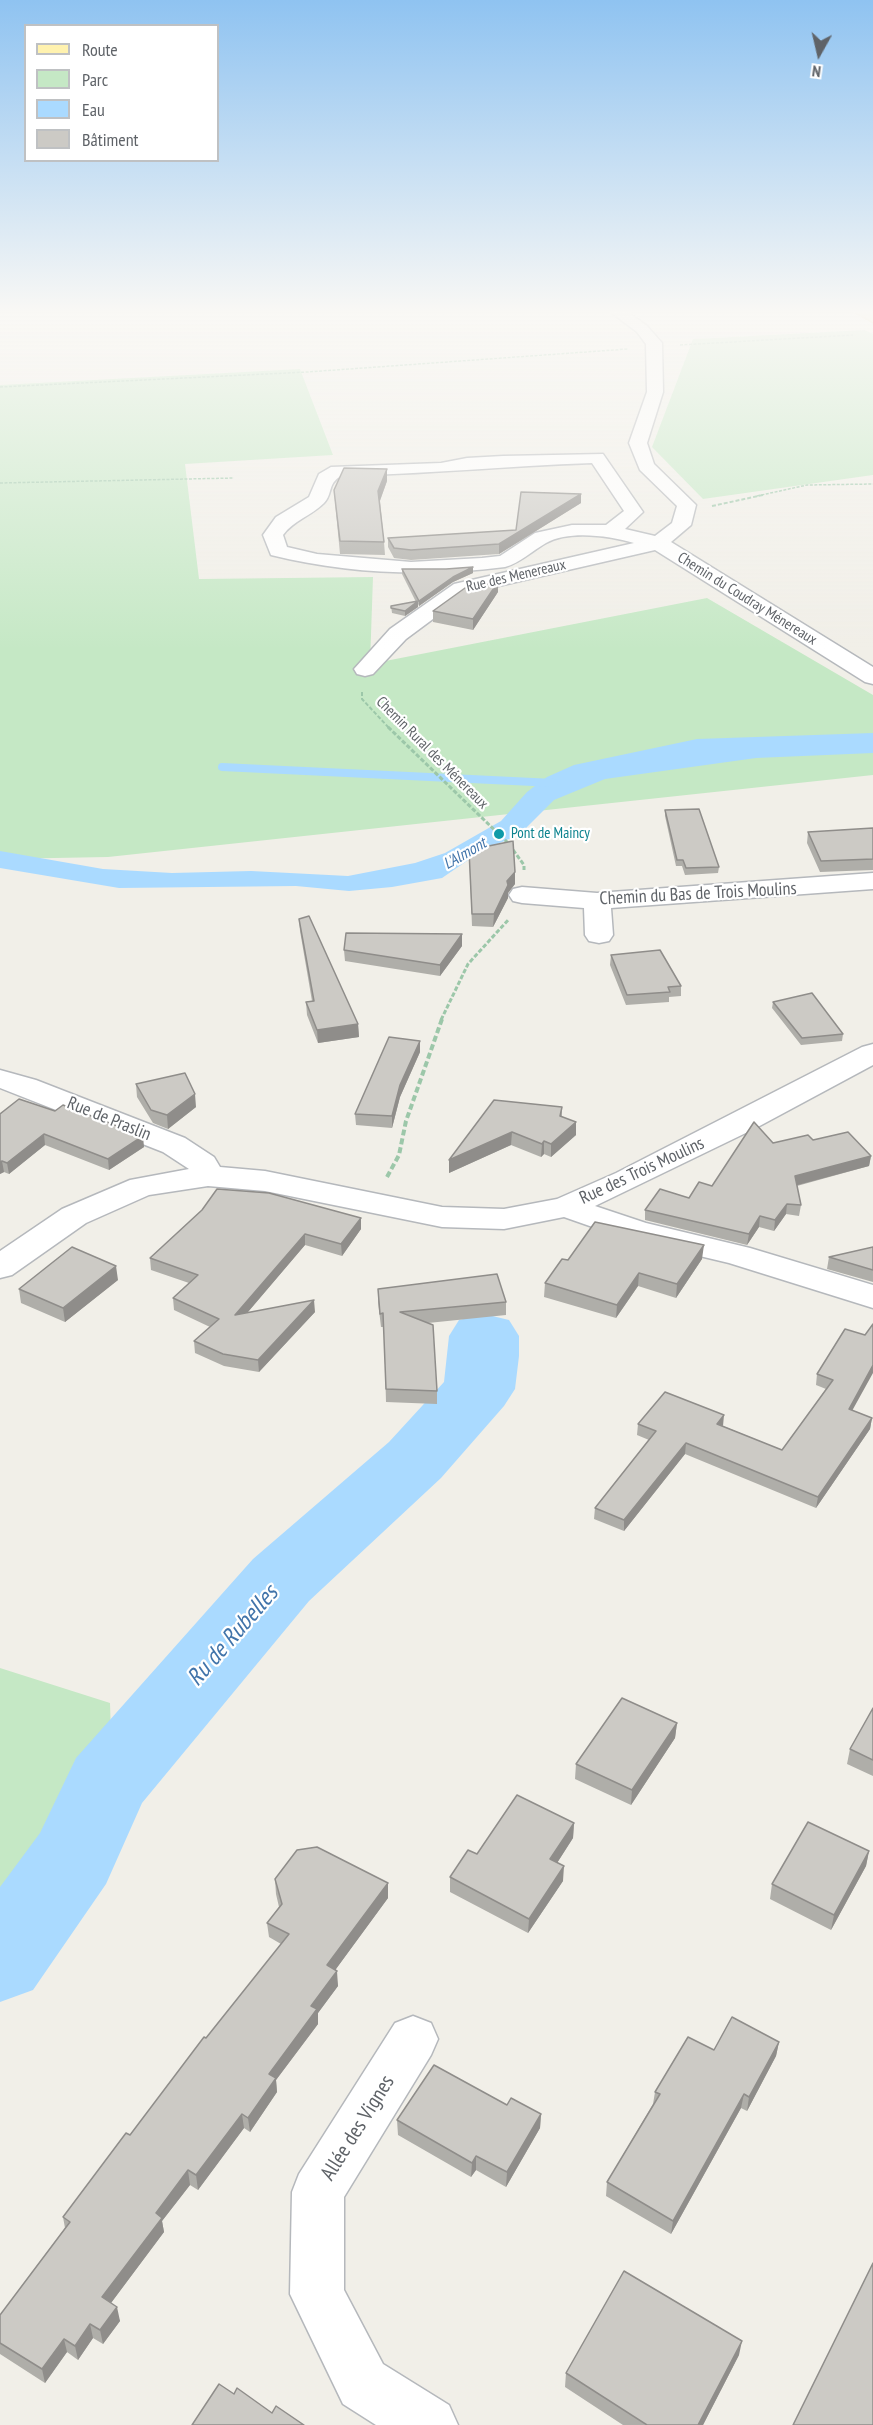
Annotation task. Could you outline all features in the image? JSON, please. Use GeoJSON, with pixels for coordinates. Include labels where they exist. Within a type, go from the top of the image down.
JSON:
{"type":"FeatureCollection","features":[{"type":"Feature","properties":{"kind":"street"},"geometry":{"type":"LineString","coordinates":[[645,423],[638,443],[646,466],[687,505],[685,511]]}},
{"type":"Feature","properties":{"kind":"street"},"geometry":{"type":"LineString","coordinates":[[611,531],[634,512],[597,458],[466,463],[441,468],[337,471],[326,478],[317,500],[283,521],[273,535],[278,551],[317,560],[411,568],[505,561],[542,537],[572,531],[611,531],[658,543]]}},
{"type":"Feature","properties":{"kind":"street","name":"Chemin du Coudray Ménereaux"},"geometry":{"type":"LineString","coordinates":[[685,511],[681,525],[658,543],[873,677]]}},
{"type":"Feature","properties":{"kind":"street","name":"Rue des Menereaux"},"geometry":{"type":"LineString","coordinates":[[365,669],[398,634],[461,588],[658,543]]}},
{"type":"Feature","properties":{"kind":"street","name":"Chemin du Bas de Trois Moulins"},"geometry":{"type":"LineString","coordinates":[[522,895],[597,901],[873,881]]}},
{"type":"Feature","properties":{"kind":"street"},"geometry":{"type":"LineString","coordinates":[[597,901],[599,935]]}},
{"type":"Feature","properties":{"kind":"street","name":"Rue des Trois Moulins"},"geometry":{"type":"LineString","coordinates":[[566,1207],[669,1159],[873,1053]]}},
{"type":"Feature","properties":{"kind":"street","name":"Rue de Praslin"},"geometry":{"type":"LineString","coordinates":[[0,1079],[25,1086],[174,1145],[203,1164],[208,1176]]}},
{"type":"Feature","properties":{"kind":"street"},"geometry":{"type":"LineString","coordinates":[[0,1267],[74,1216],[141,1188],[208,1176],[265,1181],[442,1217],[504,1219],[566,1207]]}},
{"type":"Feature","properties":{"kind":"street","name":"Rue des Trois Moulins"},"geometry":{"type":"LineString","coordinates":[[566,1207],[636,1231],[738,1255],[873,1297]]}},
{"type":"Feature","properties":{"kind":"street","name":"Allée des Vignes"},"geometry":{"type":"LineString","coordinates":[[413,2039],[318,2192],[317,2294],[363,2384],[429,2425]]}},
{"type":"Feature","properties":{"kind":"path"},"geometry":{"type":"LineString","coordinates":[[0,483],[234,478]]}},
{"type":"Feature","properties":{"kind":"path"},"geometry":{"type":"LineString","coordinates":[[685,511],[807,485],[873,484]]}},
{"type":"Feature","properties":{"kind":"path","name":"Chemin Rural des Ménereaux"},"geometry":{"type":"LineString","coordinates":[[365,669],[362,699],[486,824],[508,843]]}},
{"type":"Feature","properties":{"kind":"path"},"geometry":{"type":"LineString","coordinates":[[373,1204],[399,1155],[406,1121],[437,1029],[468,964],[519,907],[522,895]]}},
{"type":"Feature","properties":{"kind":"green space"},"geometry":{"type":"Polygon","coordinates":[[[0,423],[321,423],[333,455],[185,464],[199,579],[373,577],[370,664],[707,598],[873,695],[873,775],[108,857],[0,859],[0,423]]]}},
{"type":"Feature","properties":{"kind":"green space"},"geometry":{"type":"Polygon","coordinates":[[[661,423],[873,423],[873,475],[703,499],[652,447],[661,423]]]}},
{"type":"Feature","properties":{"kind":"green space"},"geometry":{"type":"Polygon","coordinates":[[[0,1668],[110,1703],[114,1829],[0,1998],[0,1668]]]}},
{"type":"Feature","properties":{"kind":"water","name":"L'Almont"},"geometry":{"type":"Polygon","coordinates":[[[873,733],[873,753],[756,758],[605,779],[554,800],[520,834],[480,852],[442,878],[392,887],[349,891],[296,886],[119,888],[0,868],[0,851],[103,869],[172,873],[251,871],[348,876],[415,863],[445,853],[501,821],[527,792],[547,777],[574,765],[697,739],[873,733]]]}},
{"type":"Feature","properties":{"kind":"building"},"geometry":{"type":"Polygon","coordinates":[[[344,468],[387,469],[378,491],[384,542],[340,541],[334,490],[344,468]]]}},
{"type":"Feature","properties":{"kind":"building"},"geometry":{"type":"Polygon","coordinates":[[[521,492],[581,494],[499,544],[411,550],[394,548],[388,538],[516,530],[521,492]]]}},
{"type":"Feature","properties":{"kind":"building"},"geometry":{"type":"Polygon","coordinates":[[[473,567],[453,577],[419,601],[402,569],[446,569],[473,567]]]}},
{"type":"Feature","properties":{"kind":"building"},"geometry":{"type":"Polygon","coordinates":[[[498,582],[473,619],[433,611],[465,588],[498,582]]]}},
{"type":"Feature","properties":{"kind":"building"},"geometry":{"type":"Polygon","coordinates":[[[418,601],[405,611],[391,608],[391,606],[418,601]]]}},
{"type":"Feature","properties":{"kind":"building"},"geometry":{"type":"Polygon","coordinates":[[[699,809],[719,867],[686,868],[683,860],[677,860],[665,810],[699,809]]]}},
{"type":"Feature","properties":{"kind":"building"},"geometry":{"type":"Polygon","coordinates":[[[873,828],[873,859],[821,861],[808,832],[873,828]]]}},
{"type":"Feature","properties":{"kind":"building"},"geometry":{"type":"Polygon","coordinates":[[[513,841],[515,872],[507,881],[508,885],[494,914],[472,914],[469,850],[513,841]]]}},
{"type":"Feature","properties":{"kind":"building"},"geometry":{"type":"Polygon","coordinates":[[[309,916],[358,1024],[317,1030],[306,1002],[314,1001],[299,919],[309,916]]]}},
{"type":"Feature","properties":{"kind":"building"},"geometry":{"type":"Polygon","coordinates":[[[346,933],[462,934],[440,965],[344,950],[346,933]]]}},
{"type":"Feature","properties":{"kind":"building"},"geometry":{"type":"Polygon","coordinates":[[[660,950],[681,986],[668,987],[670,992],[627,995],[611,955],[660,950]]]}},
{"type":"Feature","properties":{"kind":"building"},"geometry":{"type":"Polygon","coordinates":[[[812,993],[843,1034],[802,1038],[773,1002],[812,993]]]}},
{"type":"Feature","properties":{"kind":"building"},"geometry":{"type":"Polygon","coordinates":[[[389,1037],[420,1041],[400,1085],[392,1116],[355,1114],[389,1037]]]}},
{"type":"Feature","properties":{"kind":"building"},"geometry":{"type":"Polygon","coordinates":[[[185,1073],[195,1094],[167,1115],[151,1110],[136,1084],[185,1073]]]}},
{"type":"Feature","properties":{"kind":"building"},"geometry":{"type":"Polygon","coordinates":[[[19,1099],[55,1111],[63,1105],[143,1136],[108,1159],[44,1134],[7,1163],[0,1162],[0,1114],[19,1099]]]}},
{"type":"Feature","properties":{"kind":"building"},"geometry":{"type":"Polygon","coordinates":[[[494,1100],[562,1107],[560,1116],[576,1122],[551,1144],[544,1141],[542,1144],[512,1132],[449,1160],[494,1100]]]}},
{"type":"Feature","properties":{"kind":"building"},"geometry":{"type":"Polygon","coordinates":[[[754,1122],[773,1143],[808,1135],[813,1140],[848,1132],[871,1156],[795,1176],[801,1205],[787,1204],[775,1220],[760,1216],[749,1234],[645,1210],[660,1189],[689,1198],[699,1182],[712,1186],[754,1122]]]}},
{"type":"Feature","properties":{"kind":"building"},"geometry":{"type":"Polygon","coordinates":[[[217,1189],[269,1193],[361,1218],[341,1244],[305,1234],[235,1315],[314,1300],[258,1360],[223,1354],[194,1341],[219,1319],[173,1298],[198,1275],[150,1258],[202,1210],[217,1189]]]}},
{"type":"Feature","properties":{"kind":"building"},"geometry":{"type":"Polygon","coordinates":[[[595,1222],[704,1245],[677,1284],[639,1273],[617,1305],[545,1283],[562,1259],[568,1260],[595,1222]]]}},
{"type":"Feature","properties":{"kind":"building"},"geometry":{"type":"Polygon","coordinates":[[[72,1247],[116,1266],[63,1308],[19,1289],[72,1247]]]}},
{"type":"Feature","properties":{"kind":"building"},"geometry":{"type":"Polygon","coordinates":[[[873,1247],[873,1270],[829,1257],[873,1247]]]}},
{"type":"Feature","properties":{"kind":"building"},"geometry":{"type":"Polygon","coordinates":[[[497,1274],[506,1302],[400,1312],[433,1325],[437,1391],[386,1389],[383,1313],[380,1314],[378,1289],[497,1274]]]}},
{"type":"Feature","properties":{"kind":"building"},"geometry":{"type":"Polygon","coordinates":[[[873,1324],[873,1365],[849,1409],[872,1418],[818,1497],[686,1443],[624,1520],[595,1508],[656,1431],[638,1424],[665,1392],[724,1415],[717,1424],[782,1450],[833,1380],[817,1374],[845,1329],[865,1335],[873,1324]]]}},
{"type":"Feature","properties":{"kind":"building"},"geometry":{"type":"Polygon","coordinates":[[[622,1698],[677,1723],[632,1790],[576,1764],[622,1698]]]}},
{"type":"Feature","properties":{"kind":"building"},"geometry":{"type":"Polygon","coordinates":[[[873,1708],[873,1760],[850,1749],[873,1708]]]}},
{"type":"Feature","properties":{"kind":"building"},"geometry":{"type":"Polygon","coordinates":[[[517,1795],[574,1823],[550,1859],[564,1866],[529,1919],[450,1877],[468,1850],[477,1854],[517,1795]]]}},
{"type":"Feature","properties":{"kind":"building"},"geometry":{"type":"Polygon","coordinates":[[[808,1822],[869,1851],[834,1915],[772,1884],[808,1822]]]}},
{"type":"Feature","properties":{"kind":"building"},"geometry":{"type":"Polygon","coordinates":[[[317,1847],[388,1883],[327,1965],[337,1971],[311,2006],[317,2009],[269,2074],[276,2078],[248,2118],[242,2114],[196,2175],[188,2170],[156,2213],[162,2218],[102,2297],[117,2307],[100,2330],[90,2324],[75,2346],[64,2339],[42,2369],[0,2343],[0,2315],[70,2222],[63,2217],[126,2133],[130,2135],[204,2037],[206,2038],[289,1934],[267,1923],[282,1904],[275,1879],[297,1850],[317,1847]]]}},
{"type":"Feature","properties":{"kind":"building"},"geometry":{"type":"Polygon","coordinates":[[[732,2017],[779,2042],[749,2097],[744,2094],[673,2221],[607,2182],[660,2094],[655,2092],[688,2037],[714,2050],[732,2017]]]}},
{"type":"Feature","properties":{"kind":"building"},"geometry":{"type":"Polygon","coordinates":[[[434,2065],[507,2105],[511,2098],[541,2114],[507,2172],[476,2156],[472,2163],[397,2120],[434,2065]]]}},
{"type":"Feature","properties":{"kind":"building"},"geometry":{"type":"Polygon","coordinates":[[[873,2263],[873,2425],[793,2425],[873,2263]]]}},
{"type":"Feature","properties":{"kind":"building"},"geometry":{"type":"Polygon","coordinates":[[[624,2271],[742,2341],[698,2425],[647,2425],[566,2373],[624,2271]]]}},
{"type":"Feature","properties":{"kind":"building"},"geometry":{"type":"Polygon","coordinates":[[[219,2384],[234,2394],[237,2388],[272,2413],[276,2406],[304,2425],[192,2425],[219,2384]]]}},
{"type":"Feature","properties":{"kind":"waterway"},"geometry":{"type":"LineString","coordinates":[[222,767],[554,783]]}},
{"type":"Feature","properties":{"kind":"waterway","name":"Ru de Rubelles"},"geometry":{"type":"LineString","coordinates":[[0,1961],[74,1857],[107,1783],[281,1580],[415,1460],[479,1389],[484,1356],[484,1336]]}},
{"type":"Feature","properties":{"kind":"place","name":"Pont de Maincy"},"geometry":{"type":"Point","coordinates":[499,834]}}]}
